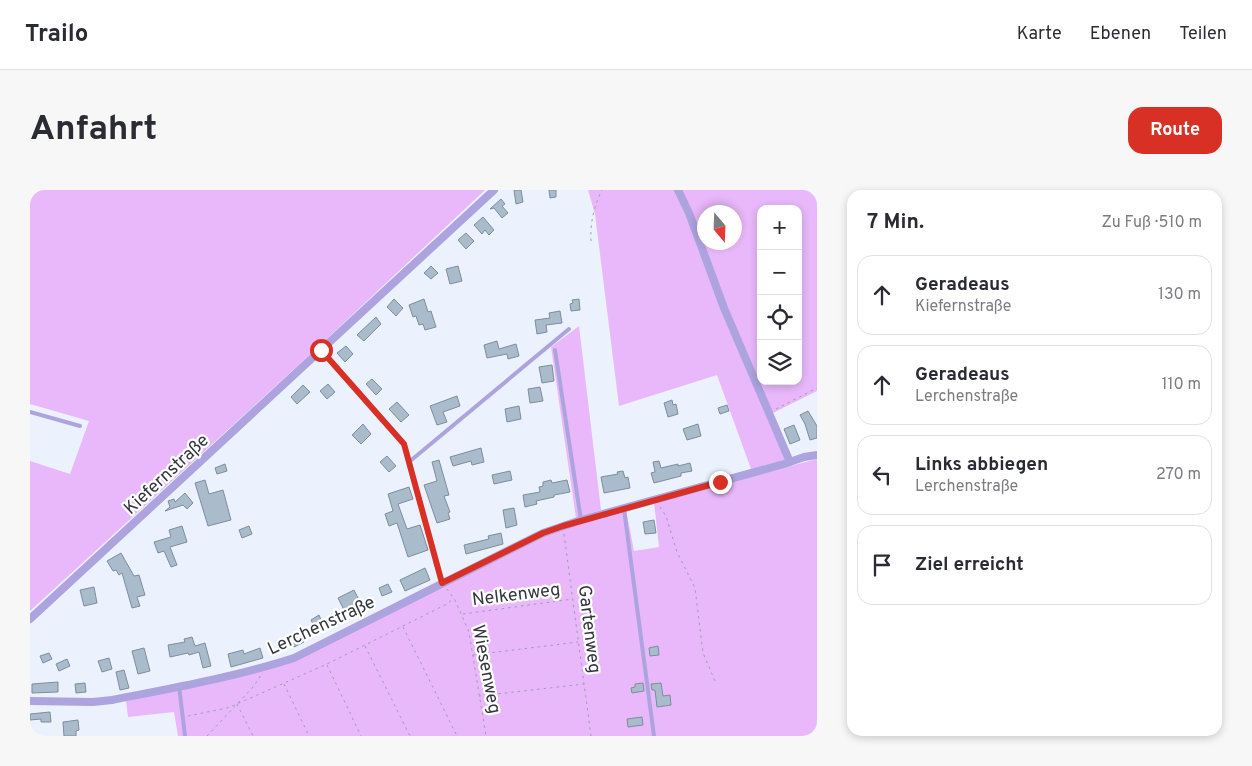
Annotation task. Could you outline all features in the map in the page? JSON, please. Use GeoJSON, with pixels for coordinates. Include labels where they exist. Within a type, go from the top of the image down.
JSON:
{"type":"FeatureCollection","features":[{"type":"Feature","properties":{"kind":"street","name":"Kiefernstraße"},"geometry":{"type":"LineString","coordinates":[[30,619],[494,190]]}},
{"type":"Feature","properties":{"kind":"street"},"geometry":{"type":"LineString","coordinates":[[678,190],[689,213],[724,308],[790,462]]}},
{"type":"Feature","properties":{"kind":"street","name":"Lerchenstraße"},"geometry":{"type":"LineString","coordinates":[[30,701],[102,701],[179,686],[294,658],[543,533],[581,520],[817,455]]}},
{"type":"Feature","properties":{"kind":"lane"},"geometry":{"type":"LineString","coordinates":[[409,462],[569,329]]}},
{"type":"Feature","properties":{"kind":"lane"},"geometry":{"type":"LineString","coordinates":[[321,350],[404,444],[442,583]]}},
{"type":"Feature","properties":{"kind":"lane"},"geometry":{"type":"LineString","coordinates":[[555,350],[581,520]]}},
{"type":"Feature","properties":{"kind":"lane"},"geometry":{"type":"LineString","coordinates":[[30,412],[80,426]]}},
{"type":"Feature","properties":{"kind":"lane"},"geometry":{"type":"LineString","coordinates":[[624,509],[654,736]]}},
{"type":"Feature","properties":{"kind":"lane"},"geometry":{"type":"LineString","coordinates":[[179,686],[185,736]]}},
{"type":"Feature","properties":{"kind":"path"},"geometry":{"type":"LineString","coordinates":[[591,241],[590,227],[596,202],[602,190]]}},
{"type":"Feature","properties":{"kind":"path"},"geometry":{"type":"LineString","coordinates":[[769,412],[817,388]]}},
{"type":"Feature","properties":{"kind":"path"},"geometry":{"type":"LineString","coordinates":[[656,500],[666,516],[677,552],[695,588],[703,653],[715,682]]}},
{"type":"Feature","properties":{"kind":"path","name":"Gartenweg"},"geometry":{"type":"LineString","coordinates":[[563,526],[591,736]]}},
{"type":"Feature","properties":{"kind":"path","name":"Wiesenweg"},"geometry":{"type":"LineString","coordinates":[[442,583],[454,598],[469,632],[486,736]]}},
{"type":"Feature","properties":{"kind":"path"},"geometry":{"type":"LineString","coordinates":[[183,717],[227,708],[237,704],[327,664],[447,604],[454,598]]}},
{"type":"Feature","properties":{"kind":"path","name":"Nelkenweg"},"geometry":{"type":"LineString","coordinates":[[462,614],[573,599]]}},
{"type":"Feature","properties":{"kind":"path"},"geometry":{"type":"LineString","coordinates":[[403,626],[457,736]]}},
{"type":"Feature","properties":{"kind":"path"},"geometry":{"type":"LineString","coordinates":[[472,655],[579,642]]}},
{"type":"Feature","properties":{"kind":"path"},"geometry":{"type":"LineString","coordinates":[[364,645],[410,736]]}},
{"type":"Feature","properties":{"kind":"path"},"geometry":{"type":"LineString","coordinates":[[327,664],[362,736]]}},
{"type":"Feature","properties":{"kind":"path"},"geometry":{"type":"LineString","coordinates":[[207,736],[254,686],[267,666]]}},
{"type":"Feature","properties":{"kind":"path"},"geometry":{"type":"LineString","coordinates":[[284,683],[309,736]]}},
{"type":"Feature","properties":{"kind":"path"},"geometry":{"type":"LineString","coordinates":[[478,696],[584,684]]}},
{"type":"Feature","properties":{"kind":"path"},"geometry":{"type":"LineString","coordinates":[[237,704],[253,736]]}},
{"type":"Feature","properties":{"kind":"shaded area"},"geometry":{"type":"Polygon","coordinates":[[[36,190],[485,190],[317,348],[30,611],[30,461],[70,474],[89,421],[30,404],[30,200],[36,190]]]}},
{"type":"Feature","properties":{"kind":"shaded area"},"geometry":{"type":"Polygon","coordinates":[[[588,190],[817,190],[817,391],[767,416],[787,460],[751,469],[717,375],[619,406],[595,214],[588,190]]]}},
{"type":"Feature","properties":{"kind":"shaded area"},"geometry":{"type":"Polygon","coordinates":[[[579,326],[601,510],[576,518],[551,347],[579,326]]]}},
{"type":"Feature","properties":{"kind":"shaded area"},"geometry":{"type":"Polygon","coordinates":[[[817,459],[817,736],[178,736],[174,712],[128,717],[126,701],[259,672],[294,660],[567,526],[626,510],[634,551],[659,547],[654,502],[817,459]]]}},
{"type":"Feature","properties":{"kind":"building"},"geometry":{"type":"Polygon","coordinates":[[[514,190],[521,190],[523,202],[516,204],[514,190]]]}},
{"type":"Feature","properties":{"kind":"building"},"geometry":{"type":"Polygon","coordinates":[[[549,190],[556,190],[556,197],[550,198],[549,190]]]}},
{"type":"Feature","properties":{"kind":"building"},"geometry":{"type":"Polygon","coordinates":[[[501,199],[505,204],[502,206],[508,213],[502,218],[494,208],[490,209],[501,199]]]}},
{"type":"Feature","properties":{"kind":"building"},"geometry":{"type":"Polygon","coordinates":[[[483,217],[494,230],[489,235],[485,230],[482,234],[474,225],[483,217]]]}},
{"type":"Feature","properties":{"kind":"building"},"geometry":{"type":"Polygon","coordinates":[[[466,233],[474,241],[466,249],[458,240],[466,233]]]}},
{"type":"Feature","properties":{"kind":"building"},"geometry":{"type":"Polygon","coordinates":[[[431,266],[438,273],[431,279],[424,273],[431,266]]]}},
{"type":"Feature","properties":{"kind":"building"},"geometry":{"type":"Polygon","coordinates":[[[458,266],[462,281],[450,284],[446,269],[458,266]]]}},
{"type":"Feature","properties":{"kind":"building"},"geometry":{"type":"Polygon","coordinates":[[[394,299],[403,308],[396,316],[387,307],[394,299]]]}},
{"type":"Feature","properties":{"kind":"building"},"geometry":{"type":"Polygon","coordinates":[[[424,299],[428,312],[431,311],[436,327],[425,330],[423,324],[419,325],[416,316],[413,317],[409,305],[424,299]]]}},
{"type":"Feature","properties":{"kind":"building"},"geometry":{"type":"Polygon","coordinates":[[[579,299],[580,310],[571,311],[570,304],[573,303],[572,300],[579,299]]]}},
{"type":"Feature","properties":{"kind":"building"},"geometry":{"type":"Polygon","coordinates":[[[560,311],[562,323],[546,325],[547,332],[537,334],[535,320],[550,318],[549,313],[560,311]]]}},
{"type":"Feature","properties":{"kind":"building"},"geometry":{"type":"Polygon","coordinates":[[[376,317],[381,324],[364,341],[357,335],[376,317]]]}},
{"type":"Feature","properties":{"kind":"building"},"geometry":{"type":"Polygon","coordinates":[[[497,341],[499,349],[516,344],[519,356],[508,359],[507,354],[487,358],[484,345],[497,341]]]}},
{"type":"Feature","properties":{"kind":"building"},"geometry":{"type":"Polygon","coordinates":[[[346,346],[353,354],[345,362],[337,353],[346,346]]]}},
{"type":"Feature","properties":{"kind":"building"},"geometry":{"type":"Polygon","coordinates":[[[552,365],[554,381],[542,383],[539,367],[552,365]]]}},
{"type":"Feature","properties":{"kind":"building"},"geometry":{"type":"Polygon","coordinates":[[[372,379],[382,389],[376,395],[366,384],[372,379]]]}},
{"type":"Feature","properties":{"kind":"building"},"geometry":{"type":"Polygon","coordinates":[[[328,384],[335,392],[327,399],[320,391],[328,384]]]}},
{"type":"Feature","properties":{"kind":"building"},"geometry":{"type":"Polygon","coordinates":[[[303,385],[310,392],[297,404],[291,397],[303,385]]]}},
{"type":"Feature","properties":{"kind":"building"},"geometry":{"type":"Polygon","coordinates":[[[540,387],[543,401],[530,403],[528,389],[540,387]]]}},
{"type":"Feature","properties":{"kind":"building"},"geometry":{"type":"Polygon","coordinates":[[[457,396],[460,406],[443,412],[447,422],[437,425],[430,406],[457,396]]]}},
{"type":"Feature","properties":{"kind":"building"},"geometry":{"type":"Polygon","coordinates":[[[672,400],[673,405],[676,404],[678,414],[668,417],[664,403],[672,400]]]}},
{"type":"Feature","properties":{"kind":"building"},"geometry":{"type":"Polygon","coordinates":[[[397,402],[409,415],[401,422],[389,409],[397,402]]]}},
{"type":"Feature","properties":{"kind":"building"},"geometry":{"type":"Polygon","coordinates":[[[727,405],[729,411],[720,414],[718,408],[727,405]]]}},
{"type":"Feature","properties":{"kind":"building"},"geometry":{"type":"Polygon","coordinates":[[[519,406],[521,419],[507,422],[505,409],[519,406]]]}},
{"type":"Feature","properties":{"kind":"building"},"geometry":{"type":"Polygon","coordinates":[[[808,411],[817,426],[817,438],[810,440],[800,415],[808,411]]]}},
{"type":"Feature","properties":{"kind":"building"},"geometry":{"type":"Polygon","coordinates":[[[363,424],[371,434],[361,444],[352,435],[363,424]]]}},
{"type":"Feature","properties":{"kind":"building"},"geometry":{"type":"Polygon","coordinates":[[[698,424],[701,436],[687,440],[683,429],[698,424]]]}},
{"type":"Feature","properties":{"kind":"building"},"geometry":{"type":"Polygon","coordinates":[[[794,425],[800,440],[790,444],[784,429],[794,425]]]}},
{"type":"Feature","properties":{"kind":"building"},"geometry":{"type":"Polygon","coordinates":[[[481,448],[484,462],[472,465],[471,461],[453,466],[450,457],[481,448]]]}},
{"type":"Feature","properties":{"kind":"building"},"geometry":{"type":"Polygon","coordinates":[[[387,456],[396,466],[389,472],[380,462],[387,456]]]}},
{"type":"Feature","properties":{"kind":"building"},"geometry":{"type":"Polygon","coordinates":[[[439,460],[449,495],[444,496],[450,512],[448,513],[450,519],[437,523],[424,485],[437,481],[432,462],[439,460]]]}},
{"type":"Feature","properties":{"kind":"building"},"geometry":{"type":"Polygon","coordinates":[[[659,461],[661,468],[690,463],[692,471],[654,483],[651,473],[655,472],[653,462],[659,461]]]}},
{"type":"Feature","properties":{"kind":"building"},"geometry":{"type":"Polygon","coordinates":[[[225,464],[227,471],[217,474],[215,468],[225,464]]]}},
{"type":"Feature","properties":{"kind":"building"},"geometry":{"type":"Polygon","coordinates":[[[510,471],[512,480],[494,484],[492,475],[510,471]]]}},
{"type":"Feature","properties":{"kind":"building"},"geometry":{"type":"Polygon","coordinates":[[[623,471],[625,478],[628,477],[630,488],[604,493],[601,477],[618,474],[617,472],[623,471]]]}},
{"type":"Feature","properties":{"kind":"building"},"geometry":{"type":"Polygon","coordinates":[[[205,480],[209,494],[223,490],[231,520],[208,526],[195,483],[205,480]]]}},
{"type":"Feature","properties":{"kind":"building"},"geometry":{"type":"Polygon","coordinates":[[[551,480],[552,483],[567,480],[570,492],[536,501],[537,504],[525,507],[523,495],[540,492],[539,487],[543,486],[543,482],[551,480]]]}},
{"type":"Feature","properties":{"kind":"building"},"geometry":{"type":"Polygon","coordinates":[[[409,487],[413,499],[398,504],[407,529],[420,525],[428,550],[408,557],[397,523],[389,526],[385,514],[393,511],[388,494],[409,487]]]}},
{"type":"Feature","properties":{"kind":"building"},"geometry":{"type":"Polygon","coordinates":[[[185,493],[193,503],[187,509],[183,505],[165,511],[170,507],[168,501],[174,499],[175,502],[185,493]]]}},
{"type":"Feature","properties":{"kind":"building"},"geometry":{"type":"Polygon","coordinates":[[[514,508],[517,525],[506,528],[503,510],[514,508]]]}},
{"type":"Feature","properties":{"kind":"building"},"geometry":{"type":"Polygon","coordinates":[[[654,520],[656,533],[645,534],[643,522],[654,520]]]}},
{"type":"Feature","properties":{"kind":"building"},"geometry":{"type":"Polygon","coordinates":[[[182,526],[187,542],[170,547],[177,565],[171,567],[164,551],[158,553],[154,542],[171,537],[169,530],[182,526]]]}},
{"type":"Feature","properties":{"kind":"building"},"geometry":{"type":"Polygon","coordinates":[[[249,526],[252,534],[242,538],[239,530],[249,526]]]}},
{"type":"Feature","properties":{"kind":"building"},"geometry":{"type":"Polygon","coordinates":[[[501,533],[503,544],[466,554],[464,545],[489,539],[488,536],[501,533]]]}},
{"type":"Feature","properties":{"kind":"building"},"geometry":{"type":"Polygon","coordinates":[[[121,553],[134,576],[139,575],[145,595],[137,597],[140,606],[132,608],[122,573],[119,575],[116,570],[113,571],[107,561],[121,553]]]}},
{"type":"Feature","properties":{"kind":"building"},"geometry":{"type":"Polygon","coordinates":[[[425,568],[430,580],[405,591],[400,580],[425,568]]]}},
{"type":"Feature","properties":{"kind":"building"},"geometry":{"type":"Polygon","coordinates":[[[388,584],[392,592],[382,596],[379,588],[388,584]]]}},
{"type":"Feature","properties":{"kind":"building"},"geometry":{"type":"Polygon","coordinates":[[[94,587],[97,603],[84,606],[80,590],[94,587]]]}},
{"type":"Feature","properties":{"kind":"building"},"geometry":{"type":"Polygon","coordinates":[[[354,590],[361,604],[345,612],[338,598],[354,590]]]}},
{"type":"Feature","properties":{"kind":"building"},"geometry":{"type":"Polygon","coordinates":[[[319,615],[322,622],[314,626],[311,620],[319,615]]]}},
{"type":"Feature","properties":{"kind":"building"},"geometry":{"type":"Polygon","coordinates":[[[335,615],[339,624],[329,628],[325,620],[335,615]]]}},
{"type":"Feature","properties":{"kind":"building"},"geometry":{"type":"Polygon","coordinates":[[[300,634],[304,642],[294,647],[290,639],[300,634]]]}},
{"type":"Feature","properties":{"kind":"building"},"geometry":{"type":"Polygon","coordinates":[[[192,637],[195,646],[205,643],[211,666],[203,668],[199,652],[170,657],[168,645],[185,642],[184,639],[192,637]]]}},
{"type":"Feature","properties":{"kind":"building"},"geometry":{"type":"Polygon","coordinates":[[[658,646],[659,655],[650,656],[649,648],[658,646]]]}},
{"type":"Feature","properties":{"kind":"building"},"geometry":{"type":"Polygon","coordinates":[[[144,648],[150,671],[138,674],[132,651],[144,648]]]}},
{"type":"Feature","properties":{"kind":"building"},"geometry":{"type":"Polygon","coordinates":[[[260,648],[263,658],[231,667],[228,654],[243,650],[244,654],[260,648]]]}},
{"type":"Feature","properties":{"kind":"building"},"geometry":{"type":"Polygon","coordinates":[[[49,653],[52,659],[43,663],[40,656],[49,653]]]}},
{"type":"Feature","properties":{"kind":"building"},"geometry":{"type":"Polygon","coordinates":[[[109,658],[112,669],[102,672],[98,661],[109,658]]]}},
{"type":"Feature","properties":{"kind":"building"},"geometry":{"type":"Polygon","coordinates":[[[67,659],[70,666],[59,671],[56,664],[67,659]]]}},
{"type":"Feature","properties":{"kind":"building"},"geometry":{"type":"Polygon","coordinates":[[[124,670],[129,688],[120,690],[116,672],[124,670]]]}},
{"type":"Feature","properties":{"kind":"building"},"geometry":{"type":"Polygon","coordinates":[[[58,682],[58,692],[32,693],[32,684],[58,682]]]}},
{"type":"Feature","properties":{"kind":"building"},"geometry":{"type":"Polygon","coordinates":[[[85,683],[86,692],[76,693],[75,684],[85,683]]]}},
{"type":"Feature","properties":{"kind":"building"},"geometry":{"type":"Polygon","coordinates":[[[643,683],[644,691],[632,693],[631,688],[635,687],[635,684],[643,683]]]}},
{"type":"Feature","properties":{"kind":"building"},"geometry":{"type":"Polygon","coordinates":[[[661,683],[663,696],[670,695],[671,705],[657,707],[655,690],[652,690],[651,684],[661,683]]]}},
{"type":"Feature","properties":{"kind":"building"},"geometry":{"type":"Polygon","coordinates":[[[50,712],[51,722],[41,722],[41,719],[30,720],[30,714],[50,712]]]}},
{"type":"Feature","properties":{"kind":"building"},"geometry":{"type":"Polygon","coordinates":[[[642,717],[643,725],[628,727],[627,719],[642,717]]]}},
{"type":"Feature","properties":{"kind":"building"},"geometry":{"type":"Polygon","coordinates":[[[78,720],[79,730],[76,731],[76,736],[64,736],[63,722],[78,720]]]}},
{"type":"Feature","properties":{"kind":"route"},"geometry":{"type":"LineString","coordinates":[[321,350],[404,444],[442,583],[543,533],[581,520],[720,482]]}}]}
